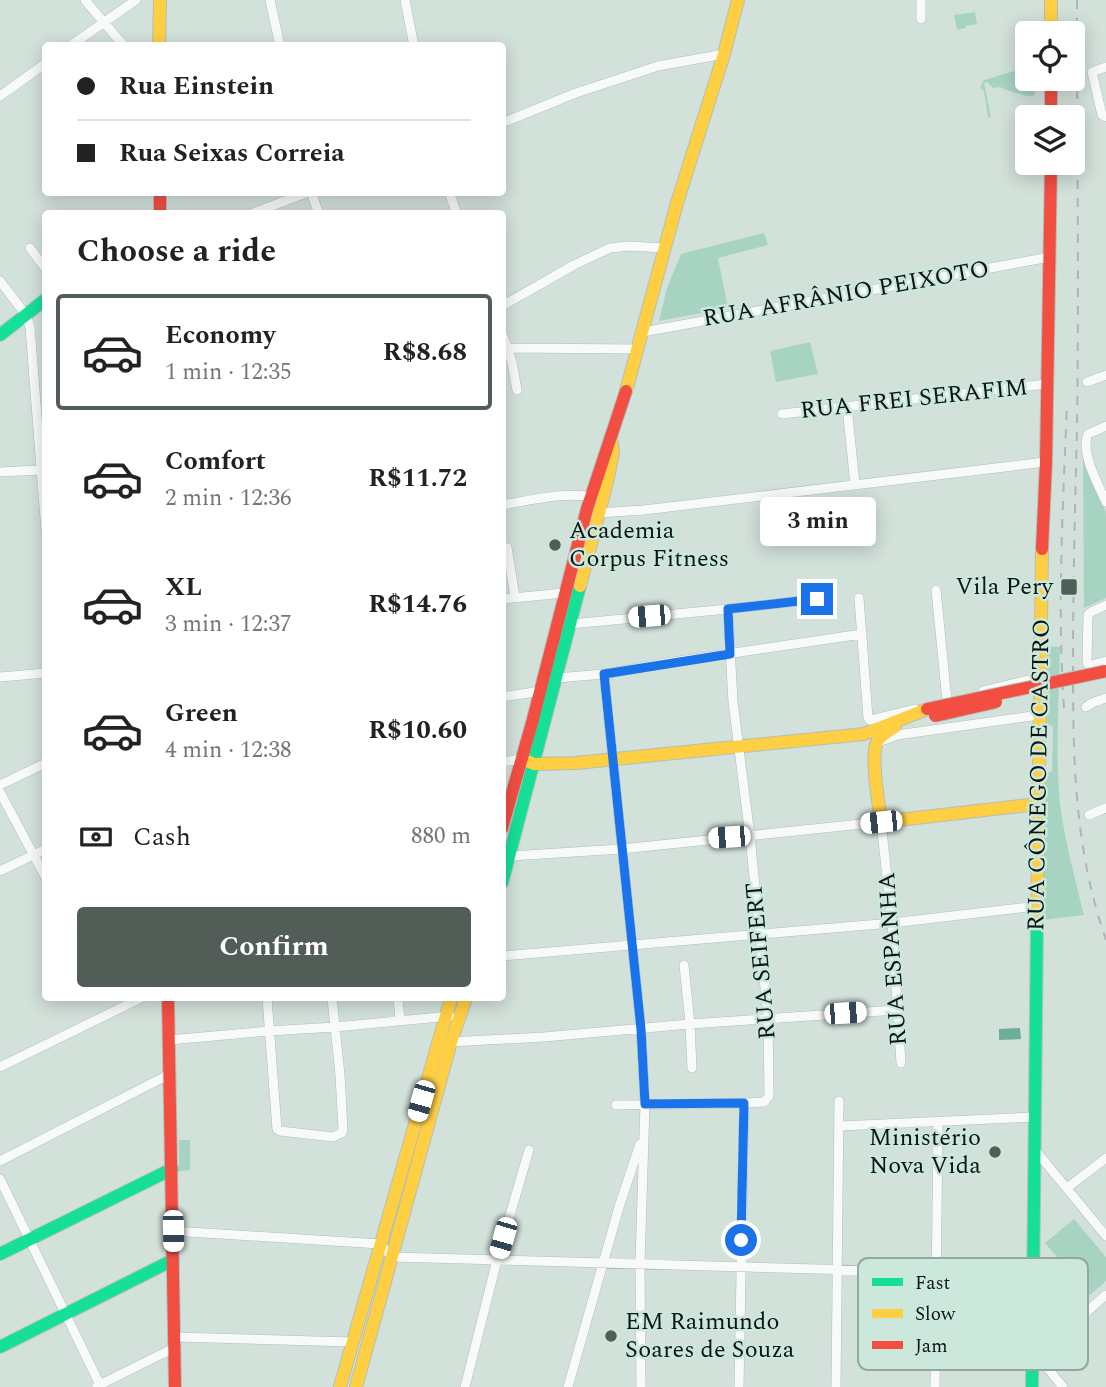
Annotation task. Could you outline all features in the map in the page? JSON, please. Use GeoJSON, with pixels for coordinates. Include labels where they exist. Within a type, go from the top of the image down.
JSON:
{"type":"FeatureCollection","features":[{"type":"Feature","properties":{"kind":"main road"},"geometry":{"type":"LineString","coordinates":[[159,42],[160,0]]}},
{"type":"Feature","properties":{"kind":"main road"},"geometry":{"type":"LineString","coordinates":[[506,871],[541,691],[565,593],[738,0]]}},
{"type":"Feature","properties":{"kind":"main road"},"geometry":{"type":"LineString","coordinates":[[1051,0],[1051,21]]}},
{"type":"Feature","properties":{"kind":"main road","name":"RUA CÔNEGO DE CASTRO"},"geometry":{"type":"LineString","coordinates":[[1032,1258],[1041,583],[1051,175]]}},
{"type":"Feature","properties":{"kind":"main road"},"geometry":{"type":"LineString","coordinates":[[0,335],[42,302]]}},
{"type":"Feature","properties":{"kind":"main road"},"geometry":{"type":"LineString","coordinates":[[506,818],[557,678],[613,453],[611,432]]}},
{"type":"Feature","properties":{"kind":"main road"},"geometry":{"type":"LineString","coordinates":[[528,761],[576,763],[864,734],[927,713],[1106,671]]}},
{"type":"Feature","properties":{"kind":"main road"},"geometry":{"type":"LineString","coordinates":[[876,743],[894,727],[927,713],[1106,679]]}},
{"type":"Feature","properties":{"kind":"main road","name":"RUA ESPANHA"},"geometry":{"type":"LineString","coordinates":[[864,734],[870,740],[876,772]]}},
{"type":"Feature","properties":{"kind":"main road","name":"RUA ESPANHA"},"geometry":{"type":"LineString","coordinates":[[876,743],[881,822]]}},
{"type":"Feature","properties":{"kind":"main road"},"geometry":{"type":"LineString","coordinates":[[881,822],[1038,804]]}},
{"type":"Feature","properties":{"kind":"main road"},"geometry":{"type":"LineString","coordinates":[[169,1001],[175,1387]]}},
{"type":"Feature","properties":{"kind":"main road"},"geometry":{"type":"LineString","coordinates":[[340,1387],[450,1001]]}},
{"type":"Feature","properties":{"kind":"main road"},"geometry":{"type":"LineString","coordinates":[[356,1387],[451,1042],[465,1001]]}},
{"type":"Feature","properties":{"kind":"main road"},"geometry":{"type":"LineString","coordinates":[[421,1101],[434,1104]]}},
{"type":"Feature","properties":{"kind":"main road"},"geometry":{"type":"LineString","coordinates":[[0,1254],[172,1169]]}},
{"type":"Feature","properties":{"kind":"main road"},"geometry":{"type":"LineString","coordinates":[[0,1347],[173,1260]]}},
{"type":"Feature","properties":{"kind":"street"},"geometry":{"type":"LineString","coordinates":[[85,0],[120,42]]}},
{"type":"Feature","properties":{"kind":"street"},"geometry":{"type":"LineString","coordinates":[[76,42],[136,0]]}},
{"type":"Feature","properties":{"kind":"street"},"geometry":{"type":"LineString","coordinates":[[270,0],[279,42]]}},
{"type":"Feature","properties":{"kind":"street"},"geometry":{"type":"LineString","coordinates":[[405,0],[413,42]]}},
{"type":"Feature","properties":{"kind":"street"},"geometry":{"type":"LineString","coordinates":[[921,0],[921,19]]}},
{"type":"Feature","properties":{"kind":"street"},"geometry":{"type":"LineString","coordinates":[[506,121],[576,93],[658,66],[724,54]]}},
{"type":"Feature","properties":{"kind":"street"},"geometry":{"type":"LineString","coordinates":[[0,96],[42,67]]}},
{"type":"Feature","properties":{"kind":"street"},"geometry":{"type":"LineString","coordinates":[[1106,67],[1092,72],[1102,115],[1106,117]]}},
{"type":"Feature","properties":{"kind":"street"},"geometry":{"type":"LineString","coordinates":[[262,210],[299,196]]}},
{"type":"Feature","properties":{"kind":"street"},"geometry":{"type":"LineString","coordinates":[[30,248],[42,264]]}},
{"type":"Feature","properties":{"kind":"street"},"geometry":{"type":"LineString","coordinates":[[506,304],[610,248],[665,248]]}},
{"type":"Feature","properties":{"kind":"street","name":"RUA AFRÂNIO PEIXOTO"},"geometry":{"type":"LineString","coordinates":[[643,332],[1050,257]]}},
{"type":"Feature","properties":{"kind":"street"},"geometry":{"type":"LineString","coordinates":[[0,281],[26,316],[30,327],[42,490]]}},
{"type":"Feature","properties":{"kind":"street"},"geometry":{"type":"LineString","coordinates":[[506,342],[517,390]]}},
{"type":"Feature","properties":{"kind":"street"},"geometry":{"type":"LineString","coordinates":[[509,348],[637,349]]}},
{"type":"Feature","properties":{"kind":"street"},"geometry":{"type":"LineString","coordinates":[[1087,382],[1106,375]]}},
{"type":"Feature","properties":{"kind":"street","name":"RUA FREI SERAFIM"},"geometry":{"type":"LineString","coordinates":[[782,414],[1046,384]]}},
{"type":"Feature","properties":{"kind":"street"},"geometry":{"type":"LineString","coordinates":[[847,406],[855,485]]}},
{"type":"Feature","properties":{"kind":"street"},"geometry":{"type":"LineString","coordinates":[[1106,426],[1087,435],[1085,441],[1106,502]]}},
{"type":"Feature","properties":{"kind":"street"},"geometry":{"type":"LineString","coordinates":[[598,513],[644,510],[1046,461]]}},
{"type":"Feature","properties":{"kind":"street"},"geometry":{"type":"LineString","coordinates":[[0,472],[40,470]]}},
{"type":"Feature","properties":{"kind":"street"},"geometry":{"type":"LineString","coordinates":[[506,504],[569,495],[591,497]]}},
{"type":"Feature","properties":{"kind":"street"},"geometry":{"type":"LineString","coordinates":[[507,548],[515,597]]}},
{"type":"Feature","properties":{"kind":"street"},"geometry":{"type":"LineString","coordinates":[[936,590],[947,701]]}},
{"type":"Feature","properties":{"kind":"street"},"geometry":{"type":"LineString","coordinates":[[506,598],[565,593]]}},
{"type":"Feature","properties":{"kind":"street"},"geometry":{"type":"LineString","coordinates":[[859,598],[867,716],[870,719],[1041,677]]}},
{"type":"Feature","properties":{"kind":"street"},"geometry":{"type":"LineString","coordinates":[[571,624],[817,599]]}},
{"type":"Feature","properties":{"kind":"street"},"geometry":{"type":"LineString","coordinates":[[1106,605],[1088,615],[1087,662],[1092,665],[1106,661]]}},
{"type":"Feature","properties":{"kind":"street","name":"RUA SEIFERT"},"geometry":{"type":"LineString","coordinates":[[728,609],[733,702],[750,836],[768,1018],[769,1096],[764,1101],[744,1103]]}},
{"type":"Feature","properties":{"kind":"street"},"geometry":{"type":"LineString","coordinates":[[557,678],[604,674],[862,634]]}},
{"type":"Feature","properties":{"kind":"street"},"geometry":{"type":"LineString","coordinates":[[0,677],[42,673]]}},
{"type":"Feature","properties":{"kind":"street"},"geometry":{"type":"LineString","coordinates":[[604,674],[641,1029],[645,1104],[640,1264],[640,1387]]}},
{"type":"Feature","properties":{"kind":"street"},"geometry":{"type":"LineString","coordinates":[[506,696],[541,691]]}},
{"type":"Feature","properties":{"kind":"street"},"geometry":{"type":"LineString","coordinates":[[1086,707],[1106,698]]}},
{"type":"Feature","properties":{"kind":"street"},"geometry":{"type":"LineString","coordinates":[[876,743],[897,735],[1040,715]]}},
{"type":"Feature","properties":{"kind":"street"},"geometry":{"type":"LineString","coordinates":[[506,762],[528,761]]}},
{"type":"Feature","properties":{"kind":"street"},"geometry":{"type":"LineString","coordinates":[[0,786],[42,765]]}},
{"type":"Feature","properties":{"kind":"street"},"geometry":{"type":"LineString","coordinates":[[0,792],[42,871]]}},
{"type":"Feature","properties":{"kind":"street"},"geometry":{"type":"LineString","coordinates":[[1089,815],[1106,808]]}},
{"type":"Feature","properties":{"kind":"street"},"geometry":{"type":"LineString","coordinates":[[511,856],[621,849],[881,822]]}},
{"type":"Feature","properties":{"kind":"street","name":"RUA ESPANHA"},"geometry":{"type":"LineString","coordinates":[[881,822],[892,923],[901,1063]]}},
{"type":"Feature","properties":{"kind":"street"},"geometry":{"type":"LineString","coordinates":[[0,871],[42,851]]}},
{"type":"Feature","properties":{"kind":"street"},"geometry":{"type":"LineString","coordinates":[[506,956],[892,923],[1038,906]]}},
{"type":"Feature","properties":{"kind":"street"},"geometry":{"type":"LineString","coordinates":[[684,965],[692,1068]]}},
{"type":"Feature","properties":{"kind":"street"},"geometry":{"type":"LineString","coordinates":[[0,1068],[135,1001]]}},
{"type":"Feature","properties":{"kind":"street"},"geometry":{"type":"LineString","coordinates":[[267,1001],[279,1131],[333,1137],[342,1132],[340,1075],[332,1001]]}},
{"type":"Feature","properties":{"kind":"street"},"geometry":{"type":"LineString","coordinates":[[398,1001],[400,1020]]}},
{"type":"Feature","properties":{"kind":"street"},"geometry":{"type":"LineString","coordinates":[[437,1041],[544,1037],[897,1010]]}},
{"type":"Feature","properties":{"kind":"street"},"geometry":{"type":"LineString","coordinates":[[169,1040],[460,1015]]}},
{"type":"Feature","properties":{"kind":"street"},"geometry":{"type":"LineString","coordinates":[[0,1161],[170,1074]]}},
{"type":"Feature","properties":{"kind":"street"},"geometry":{"type":"LineString","coordinates":[[836,1387],[839,1101]]}},
{"type":"Feature","properties":{"kind":"street"},"geometry":{"type":"LineString","coordinates":[[616,1105],[744,1103],[739,1387]]}},
{"type":"Feature","properties":{"kind":"street"},"geometry":{"type":"LineString","coordinates":[[840,1126],[1035,1117]]}},
{"type":"Feature","properties":{"kind":"street"},"geometry":{"type":"LineString","coordinates":[[936,1258],[938,1123]]}},
{"type":"Feature","properties":{"kind":"street"},"geometry":{"type":"LineString","coordinates":[[568,1387],[644,1133]]}},
{"type":"Feature","properties":{"kind":"street"},"geometry":{"type":"LineString","coordinates":[[465,1387],[529,1150]]}},
{"type":"Feature","properties":{"kind":"street"},"geometry":{"type":"LineString","coordinates":[[1035,1150],[1106,1236]]}},
{"type":"Feature","properties":{"kind":"street"},"geometry":{"type":"LineString","coordinates":[[1067,1188],[1106,1158]]}},
{"type":"Feature","properties":{"kind":"street"},"geometry":{"type":"LineString","coordinates":[[0,1179],[99,1386],[174,1343],[352,1342]]}},
{"type":"Feature","properties":{"kind":"street"},"geometry":{"type":"LineString","coordinates":[[173,1231],[380,1244],[393,1257],[858,1271]]}},
{"type":"Feature","properties":{"kind":"street"},"geometry":{"type":"LineString","coordinates":[[1088,1311],[1106,1295]]}},
{"type":"Feature","properties":{"kind":"street"},"geometry":{"type":"LineString","coordinates":[[1049,1370],[1063,1387]]}},
{"type":"Feature","properties":{"kind":"shaded area"},"geometry":{"type":"Polygon","coordinates":[[[975,12],[977,24],[957,30],[954,15],[975,12]]]}},
{"type":"Feature","properties":{"kind":"shaded area"},"geometry":{"type":"Polygon","coordinates":[[[1015,71],[1015,91],[1036,91],[1033,96],[1000,87],[993,88],[987,82],[984,83],[991,117],[988,118],[984,91],[980,88],[984,80],[1015,71]]]}},
{"type":"Feature","properties":{"kind":"shaded area"},"geometry":{"type":"Polygon","coordinates":[[[764,233],[768,245],[718,258],[728,308],[659,321],[667,288],[681,254],[764,233]]]}},
{"type":"Feature","properties":{"kind":"shaded area"},"geometry":{"type":"Polygon","coordinates":[[[810,342],[818,374],[776,382],[770,351],[810,342]]]}},
{"type":"Feature","properties":{"kind":"shaded area"},"geometry":{"type":"Polygon","coordinates":[[[1083,454],[1106,513],[1106,598],[1084,608],[1083,454]]]}},
{"type":"Feature","properties":{"kind":"shaded area"},"geometry":{"type":"Polygon","coordinates":[[[1046,646],[1060,647],[1060,804],[1084,915],[1042,920],[1044,775],[1046,772],[1052,772],[1053,726],[1045,725],[1046,646]]]}},
{"type":"Feature","properties":{"kind":"shaded area"},"geometry":{"type":"Polygon","coordinates":[[[1020,1028],[1021,1039],[999,1040],[999,1029],[1020,1028]]]}},
{"type":"Feature","properties":{"kind":"shaded area"},"geometry":{"type":"Polygon","coordinates":[[[179,1140],[190,1140],[190,1170],[179,1171],[179,1140]]]}},
{"type":"Feature","properties":{"kind":"shaded area"},"geometry":{"type":"Polygon","coordinates":[[[1074,1219],[1106,1257],[1106,1281],[1090,1295],[1088,1258],[1058,1258],[1045,1243],[1074,1219]]]}},
{"type":"Feature","properties":{"kind":"railway"},"geometry":{"type":"LineString","coordinates":[[1077,0],[1078,322],[1073,604],[1075,769],[1087,871],[1106,940]]}},
{"type":"Feature","properties":{"kind":"railway"},"geometry":{"type":"LineString","coordinates":[[1064,708],[1061,594],[1067,404]]}},
{"type":"Feature","properties":{"kind":"traffic: fast"},"geometry":{"type":"LineString","coordinates":[[0,335],[42,302]]}},
{"type":"Feature","properties":{"kind":"traffic: fast"},"geometry":{"type":"LineString","coordinates":[[506,868],[580,586]]}},
{"type":"Feature","properties":{"kind":"traffic: fast"},"geometry":{"type":"LineString","coordinates":[[1033,1258],[1037,921]]}},
{"type":"Feature","properties":{"kind":"traffic: fast"},"geometry":{"type":"LineString","coordinates":[[0,1254],[172,1169]]}},
{"type":"Feature","properties":{"kind":"traffic: fast"},"geometry":{"type":"LineString","coordinates":[[0,1347],[173,1260]]}},
{"type":"Feature","properties":{"kind":"traffic: fast"},"geometry":{"type":"LineString","coordinates":[[1032,1370],[1032,1387]]}},
{"type":"Feature","properties":{"kind":"traffic: slow"},"geometry":{"type":"LineString","coordinates":[[159,42],[160,0]]}},
{"type":"Feature","properties":{"kind":"traffic: slow"},"geometry":{"type":"LineString","coordinates":[[626,391],[677,203],[724,54],[738,0]]}},
{"type":"Feature","properties":{"kind":"traffic: slow"},"geometry":{"type":"LineString","coordinates":[[1051,0],[1051,21]]}},
{"type":"Feature","properties":{"kind":"traffic: slow"},"geometry":{"type":"LineString","coordinates":[[580,586],[607,482],[613,453],[612,444]]}},
{"type":"Feature","properties":{"kind":"traffic: slow"},"geometry":{"type":"LineString","coordinates":[[1037,921],[1042,549]]}},
{"type":"Feature","properties":{"kind":"traffic: slow"},"geometry":{"type":"LineString","coordinates":[[525,760],[534,764],[576,763],[864,734],[927,709]]}},
{"type":"Feature","properties":{"kind":"traffic: slow"},"geometry":{"type":"LineString","coordinates":[[895,727],[881,737],[875,749],[881,822],[1038,804]]}},
{"type":"Feature","properties":{"kind":"traffic: slow"},"geometry":{"type":"LineString","coordinates":[[340,1387],[450,1001]]}},
{"type":"Feature","properties":{"kind":"traffic: slow"},"geometry":{"type":"LineString","coordinates":[[356,1387],[451,1042],[465,1001]]}},
{"type":"Feature","properties":{"kind":"traffic: jam"},"geometry":{"type":"LineString","coordinates":[[1051,91],[1051,105]]}},
{"type":"Feature","properties":{"kind":"traffic: jam"},"geometry":{"type":"LineString","coordinates":[[1042,549],[1051,175]]}},
{"type":"Feature","properties":{"kind":"traffic: jam"},"geometry":{"type":"LineString","coordinates":[[160,196],[160,210]]}},
{"type":"Feature","properties":{"kind":"traffic: jam"},"geometry":{"type":"LineString","coordinates":[[506,814],[587,509],[626,391]]}},
{"type":"Feature","properties":{"kind":"traffic: jam"},"geometry":{"type":"LineString","coordinates":[[927,709],[1106,671]]}},
{"type":"Feature","properties":{"kind":"traffic: jam"},"geometry":{"type":"LineString","coordinates":[[935,716],[996,702]]}},
{"type":"Feature","properties":{"kind":"traffic: jam"},"geometry":{"type":"LineString","coordinates":[[168,1001],[175,1387]]}},
{"type":"Feature","properties":{"kind":"place","name":"Academia Corpus Fitness"},"geometry":{"type":"Point","coordinates":[555,545]}},
{"type":"Feature","properties":{"kind":"place","name":"Vila Pery"},"geometry":{"type":"Point","coordinates":[1069,587]}},
{"type":"Feature","properties":{"kind":"place","name":"Ministério Nova Vida"},"geometry":{"type":"Point","coordinates":[995,1152]}},
{"type":"Feature","properties":{"kind":"place","name":"EM Raimundo Soares de Souza"},"geometry":{"type":"Point","coordinates":[611,1336]}},
{"type":"Feature","properties":{"kind":"route"},"geometry":{"type":"LineString","coordinates":[[741,1240],[744,1103],[645,1104],[641,1029],[604,674],[730,654],[728,609],[817,599]]}}]}
